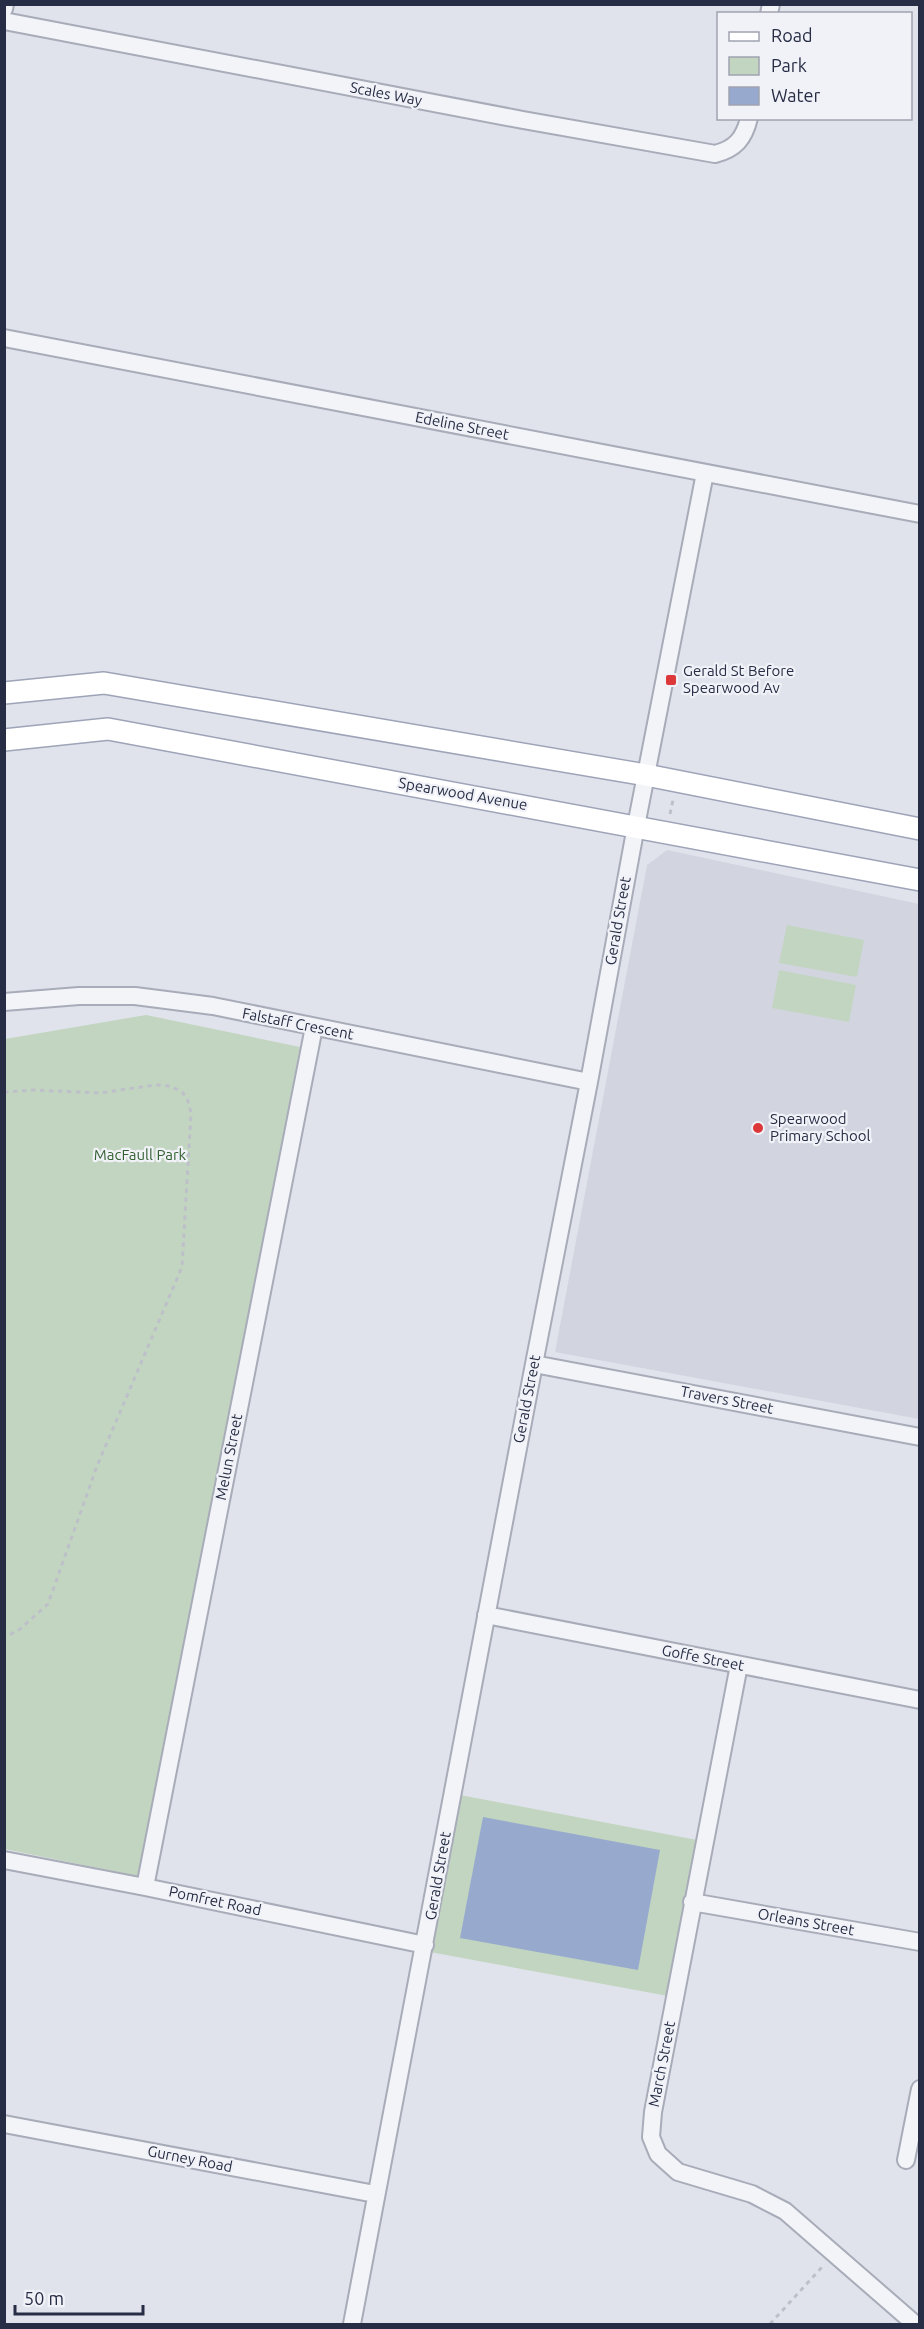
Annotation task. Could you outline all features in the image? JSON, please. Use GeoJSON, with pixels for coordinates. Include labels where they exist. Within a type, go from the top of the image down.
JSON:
{"type":"FeatureCollection","features":[{"type":"Feature","properties":{"kind":"main road"},"geometry":{"type":"LineString","coordinates":[[4,693],[104,683],[646,775],[920,829]]}},
{"type":"Feature","properties":{"kind":"main road","name":"Spearwood Avenue"},"geometry":{"type":"LineString","coordinates":[[4,740],[108,729],[920,880]]}},
{"type":"Feature","properties":{"kind":"street","name":"Scales Way"},"geometry":{"type":"LineString","coordinates":[[4,21],[523,120],[715,154],[728,151],[739,142],[746,132],[749,120]]}},
{"type":"Feature","properties":{"kind":"street","name":"Edeline Street"},"geometry":{"type":"LineString","coordinates":[[4,338],[920,514]]}},
{"type":"Feature","properties":{"kind":"street","name":"Gerald Street"},"geometry":{"type":"LineString","coordinates":[[352,2325],[375,2194],[425,1945],[636,826],[705,473]]}},
{"type":"Feature","properties":{"kind":"street","name":"Falstaff Crescent"},"geometry":{"type":"LineString","coordinates":[[4,1002],[79,996],[135,996],[213,1006],[589,1082]]}},
{"type":"Feature","properties":{"kind":"street","name":"Melun Street"},"geometry":{"type":"LineString","coordinates":[[145,1887],[314,1027]]}},
{"type":"Feature","properties":{"kind":"street","name":"Travers Street"},"geometry":{"type":"LineString","coordinates":[[534,1364],[920,1437]]}},
{"type":"Feature","properties":{"kind":"street","name":"Goffe Street"},"geometry":{"type":"LineString","coordinates":[[486,1615],[920,1700]]}},
{"type":"Feature","properties":{"kind":"street","name":"March Street"},"geometry":{"type":"LineString","coordinates":[[739,1665],[653,2112],[651,2137],[658,2154],[678,2172],[752,2194],[785,2211],[915,2325]]}},
{"type":"Feature","properties":{"kind":"street","name":"Pomfret Road"},"geometry":{"type":"LineString","coordinates":[[4,1860],[425,1945]]}},
{"type":"Feature","properties":{"kind":"street","name":"Orleans Street"},"geometry":{"type":"LineString","coordinates":[[693,1902],[920,1942]]}},
{"type":"Feature","properties":{"kind":"street"},"geometry":{"type":"LineString","coordinates":[[906,2160],[920,2089]]}},
{"type":"Feature","properties":{"kind":"street","name":"Gurney Road"},"geometry":{"type":"LineString","coordinates":[[4,2124],[375,2194]]}},
{"type":"Feature","properties":{"kind":"path"},"geometry":{"type":"LineString","coordinates":[[666,831],[677,781]]}},
{"type":"Feature","properties":{"kind":"path"},"geometry":{"type":"LineString","coordinates":[[4,1092],[33,1090],[100,1093],[155,1084],[171,1086],[183,1094],[188,1101],[191,1113],[182,1267],[97,1466],[48,1604],[20,1629],[4,1638]]}},
{"type":"Feature","properties":{"kind":"path"},"geometry":{"type":"LineString","coordinates":[[770,2325],[834,2254]]}},
{"type":"Feature","properties":{"kind":"shaded area","name":"Spearwood Primary School"},"geometry":{"type":"Polygon","coordinates":[[[667,850],[919,904],[919,1419],[555,1352],[647,865],[667,850]]]}},
{"type":"Feature","properties":{"kind":"green space"},"geometry":{"type":"Polygon","coordinates":[[[787,925],[864,940],[857,977],[779,963],[787,925]]]}},
{"type":"Feature","properties":{"kind":"green space"},"geometry":{"type":"Polygon","coordinates":[[[779,970],[856,985],[849,1022],[772,1008],[779,970]]]}},
{"type":"Feature","properties":{"kind":"green space","name":"MacFaull Park"},"geometry":{"type":"Polygon","coordinates":[[[146,1015],[300,1047],[141,1877],[5,1849],[5,1039],[146,1015]]]}},
{"type":"Feature","properties":{"kind":"green space"},"geometry":{"type":"Polygon","coordinates":[[[460,1795],[697,1840],[668,1996],[430,1952],[460,1795]]]}},
{"type":"Feature","properties":{"kind":"water"},"geometry":{"type":"Polygon","coordinates":[[[483,1817],[660,1850],[638,1970],[460,1938],[483,1817]]]}},
{"type":"Feature","properties":{"kind":"place","name":"Gerald St Before Spearwood Av"},"geometry":{"type":"Point","coordinates":[671,680]}},
{"type":"Feature","properties":{"kind":"place","name":"Spearwood Primary School"},"geometry":{"type":"Point","coordinates":[758,1128]}}]}
